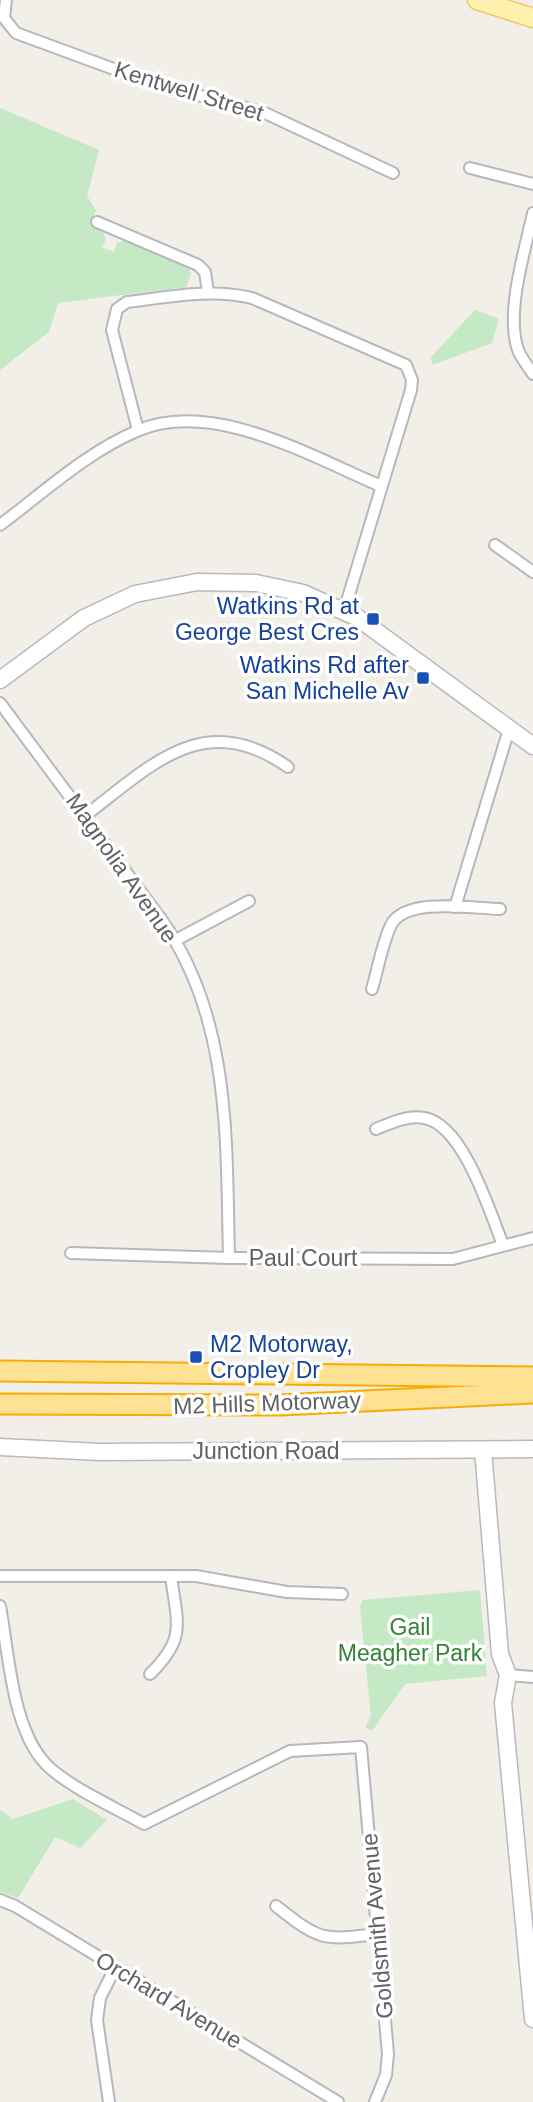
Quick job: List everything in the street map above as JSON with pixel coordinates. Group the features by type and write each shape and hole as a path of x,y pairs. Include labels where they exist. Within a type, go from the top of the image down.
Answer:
{"highway":[{"name":"M2 Hills Motorway","path":"0,1371 533,1377"},
{"name":"M2 Hills Motorway","path":"0,1404 281,1405 533,1393"}],"main road":[{"path":"477,0 533,18"}],"street":[{"name":"Kentwell Street","path":"6,0 4,18 16,33 149,82 265,113 393,173"},
{"path":"470,168 533,184"},
{"path":"533,214 517,285 515,332 518,351 533,374"},
{"path":"97,222 198,265 205,272 208,292"},
{"path":"138,430 112,330 117,309 127,302 208,292 252,298 406,365 412,380 411,390 344,611"},
{"path":"0,525 91,456 138,430 190,422 242,428 382,486"},
{"path":"495,545 533,572"},
{"path":"0,680 84,618 135,594 197,582 256,583 303,593 372,627 533,746"},
{"name":"Magnolia Avenue","path":"0,703 86,815 176,940 213,1034 221,1072 225,1106 229,1258"},
{"path":"455,907 509,729"},
{"path":"86,815 165,755 188,745 219,742 242,744 270,754 288,766"},
{"path":"176,940 249,901"},
{"path":"372,989 390,926 396,917 413,908 500,909"},
{"path":"376,1129 398,1119 423,1118 441,1127 472,1165 503,1245"},
{"name":"Paul Court","path":"71,1254 453,1259 533,1238"},
{"name":"Junction Road","path":"0,1447 100,1452 533,1449"},
{"path":"483,1450 500,1654 508,1675 503,1703 533,2019"},
{"path":"0,1576 196,1576 287,1592 342,1594"},
{"path":"150,1674 168,1657 178,1631 171,1576"},
{"name":"Goldsmith Avenue","path":"0,1606 24,1731 37,1754 51,1769 144,1824 290,1751 361,1747 388,2054 387,2075 375,2102"},
{"path":"508,1675 533,1677"},
{"name":"Orchard Avenue","path":"0,1900 15,1906 338,2102"},
{"path":"276,1906 320,1937 333,1939 377,1934"},
{"path":"109,2102 97,2020 100,1998 115,1968"}],"green space":[{"path":"0,108 99,150 87,196 96,210 90,225 102,230 106,239 102,247 114,252 117,243 126,240 188,266 191,274 186,287 58,303 49,332 0,370"},
{"path":"475,310 499,319 492,343 432,365 431,357"},
{"name":"Gail Meagher Park","path":"480,1590 487,1676 405,1684 372,1731 365,1727 371,1716 360,1607 363,1600"},
{"path":"73,1799 107,1820 80,1848 55,1837 18,1898 0,1892 0,1810 13,1819"}],"place":[{"name":"Watkins Rd at George Best Cres","path":"373,619"},
{"name":"Watkins Rd after San Michelle Av","path":"423,678"},
{"name":"M2 Motorway, Cropley Dr","path":"196,1357"}]}
